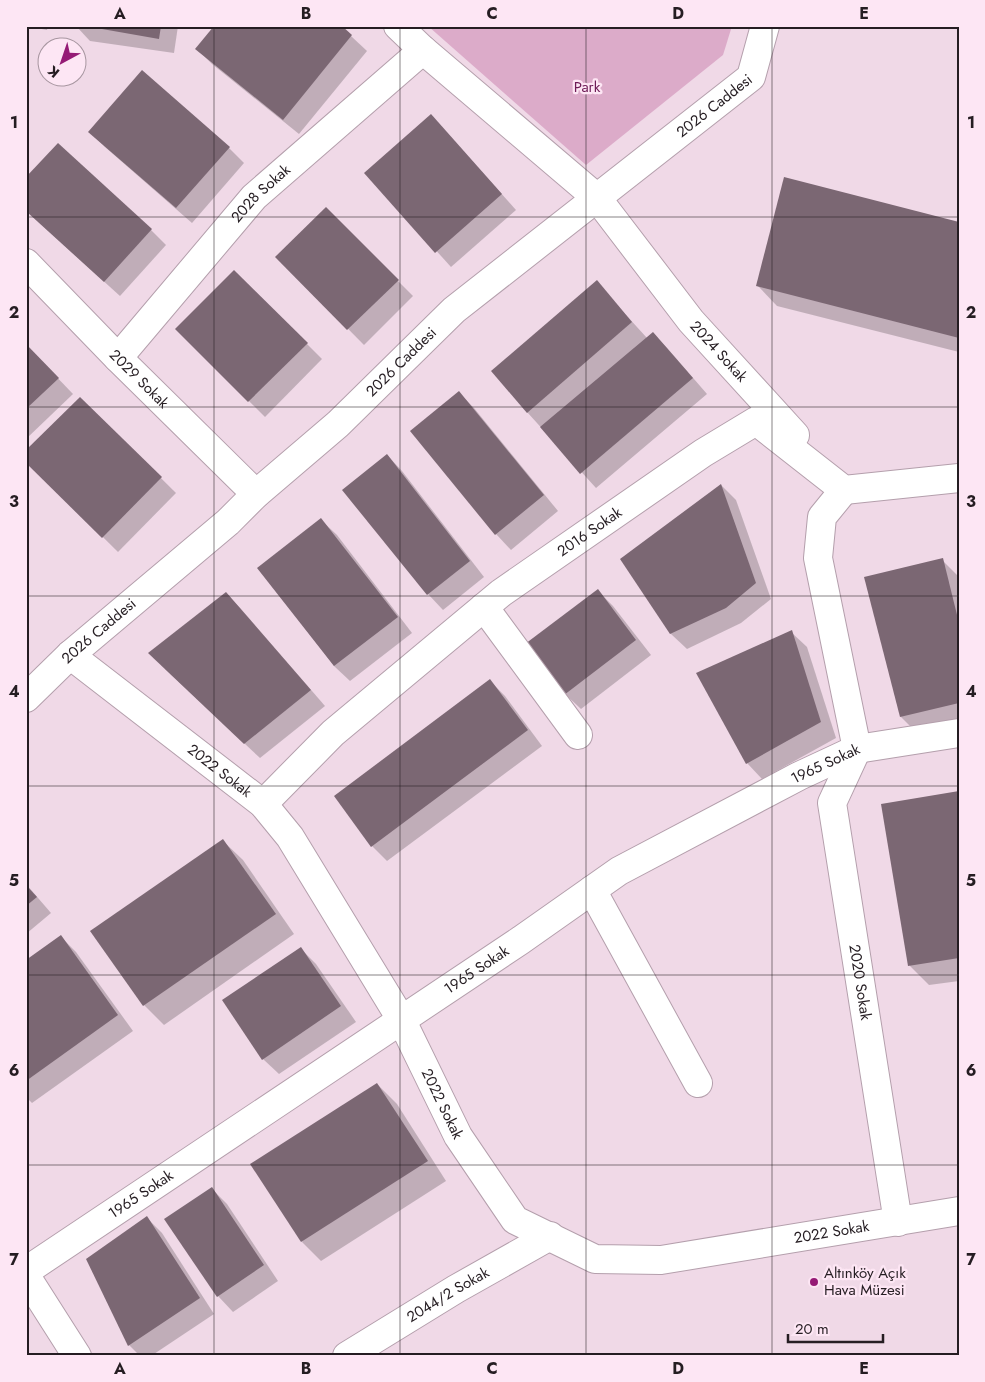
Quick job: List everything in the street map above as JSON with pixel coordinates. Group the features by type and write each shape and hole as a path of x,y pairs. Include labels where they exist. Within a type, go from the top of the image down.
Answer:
{"street":[{"name":"2024 Sokak","path":"398,26 423,50 597,198 691,321 844,490"},
{"name":"2026 Caddesi","path":"26,698 70,655 228,522 256,494 338,424 454,310 751,77 765,26"},
{"name":"2028 Sokak","path":"118,358 254,197 423,50"},
{"name":"2029 Sokak","path":"26,263 118,358 256,494"},
{"name":"2016 Sokak","path":"263,804 333,733 500,593 703,453 756,421 844,490"},
{"path":"857,749 818,558 822,517 844,490 959,478"},
{"path":"484,607 578,734"},
{"name":"2022 Sokak","path":"70,655 263,804 290,836 401,1019 458,1136 515,1220 595,1259 661,1260 959,1211"},
{"name":"1965 Sokak","path":"26,1271 627,867 799,776 857,749 959,733"},
{"name":"2020 Sokak","path":"857,749 832,803 898,1222"},
{"path":"592,890 698,1083"},
{"name":"2044/2 Sokak","path":"347,1356 456,1289 550,1236"},
{"path":"26,1276 77,1356"}],"green space":[{"name":"Park","path":"428,26 732,26 723,55 586,165"}],"building":[{"path":"85,26 161,26 159,39"},
{"path":"214,26 342,26 352,35 283,120 195,49"},
{"path":"142,70 230,147 176,208 88,132"},
{"path":"431,114 502,194 435,253 364,173"},
{"path":"58,143 152,229 104,282 26,211 26,177"},
{"path":"784,177 959,222 959,338 756,286"},
{"path":"326,207 399,280 347,330 275,257"},
{"path":"234,270 308,343 248,402 175,329"},
{"path":"597,280 632,322 527,413 491,371"},
{"path":"653,332 693,378 580,474 540,427"},
{"path":"26,344 59,378 26,409"},
{"path":"459,391 544,495 495,535 410,431"},
{"path":"80,397 162,477 102,538 26,463 26,450"},
{"path":"387,454 470,561 427,595 342,490"},
{"path":"721,484 756,583 726,608 670,634 620,559"},
{"path":"321,518 398,617 334,666 257,568"},
{"path":"943,558 959,623 959,703 900,717 864,577"},
{"path":"598,589 636,640 564,695 525,644"},
{"path":"226,592 311,690 244,744 148,653"},
{"path":"792,630 821,722 746,764 696,673"},
{"path":"490,679 528,730 371,847 334,796"},
{"path":"959,791 959,958 908,966 881,804"},
{"path":"223,839 276,914 143,1006 90,931"},
{"path":"26,885 37,897 26,906"},
{"path":"61,935 118,1015 26,1081 26,960"},
{"path":"301,947 341,1006 262,1060 222,1000"},
{"path":"377,1083 428,1161 301,1242 250,1164"},
{"path":"212,1187 264,1265 217,1297 164,1219"},
{"path":"147,1216 200,1298 128,1346 86,1259"}],"place":[{"name":"Altınköy Açık Hava Müzesi","path":"814,1282"}]}
